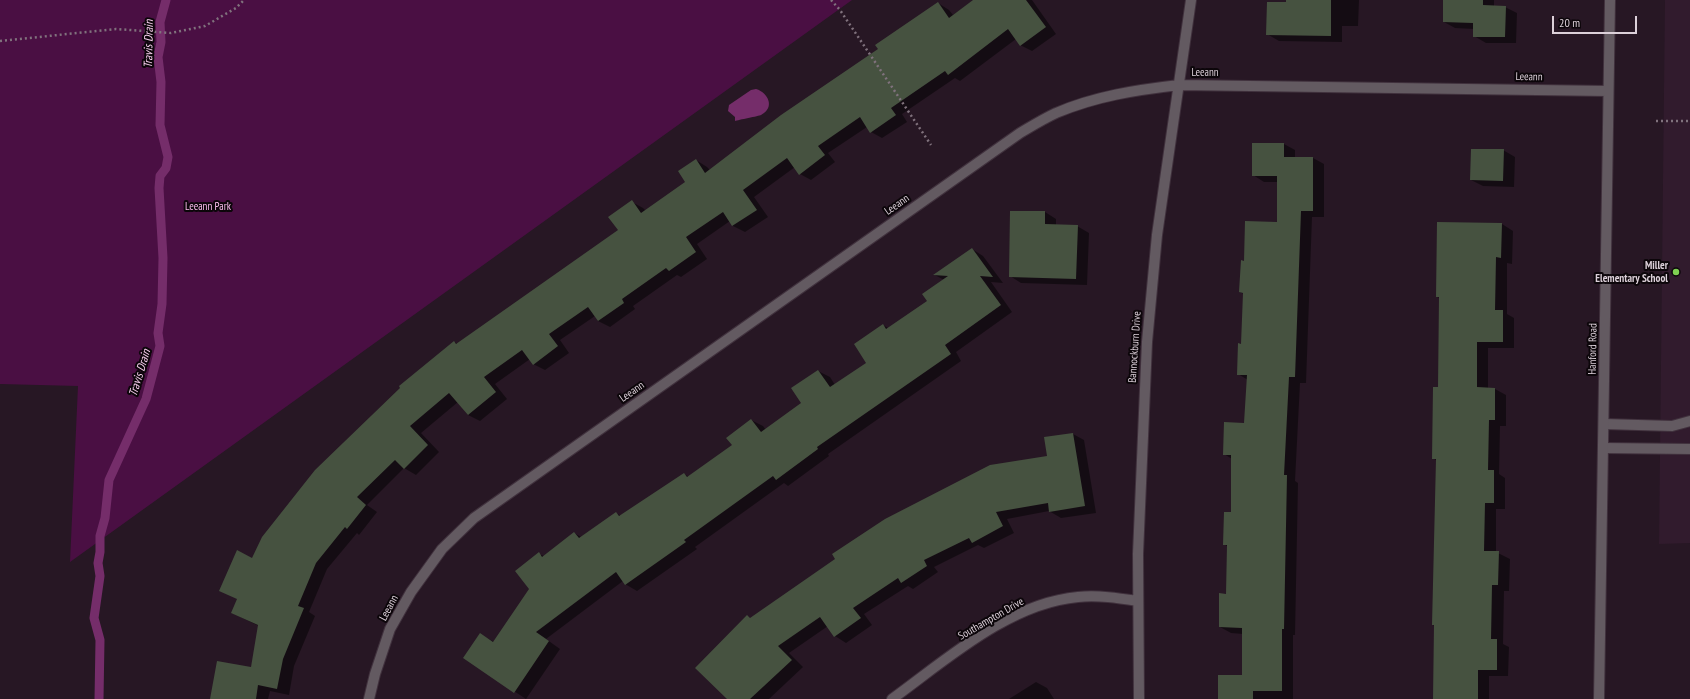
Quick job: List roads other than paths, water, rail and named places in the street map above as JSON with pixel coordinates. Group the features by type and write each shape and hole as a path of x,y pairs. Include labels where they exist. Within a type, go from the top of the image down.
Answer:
{"street":[{"name":"Bannockburn Drive","path":"1139,699 1138,554 1147,342 1157,235 1191,0"},
{"name":"Hanford Road","path":"1598,699 1604,424 1610,0"},
{"name":"Leeann","path":"369,699 375,674 390,629 411,592 442,549 474,518 1020,133 1055,114 1092,100 1135,90 1179,85 1608,91"},
{"path":"1604,424 1672,426 1690,421"},
{"path":"1603,448 1690,449"},
{"name":"Southampton Drive","path":"892,699 978,638 1018,615 1046,603 1077,597 1100,597 1138,601"}],"waterway":[{"name":"Travis Drain","path":"99,699 100,640 94,618 100,576 98,563 100,536 105,518 109,480 146,399 160,346 158,333 162,304 163,258 159,188 160,176 166,168 168,157 160,125 161,82 158,57 161,42 160,22 166,0"}],"place":[{"name":"Miller Elementary School","path":"1676,272"}],"park label":[{"name":"Leeann Park","path":"208,207"}]}
